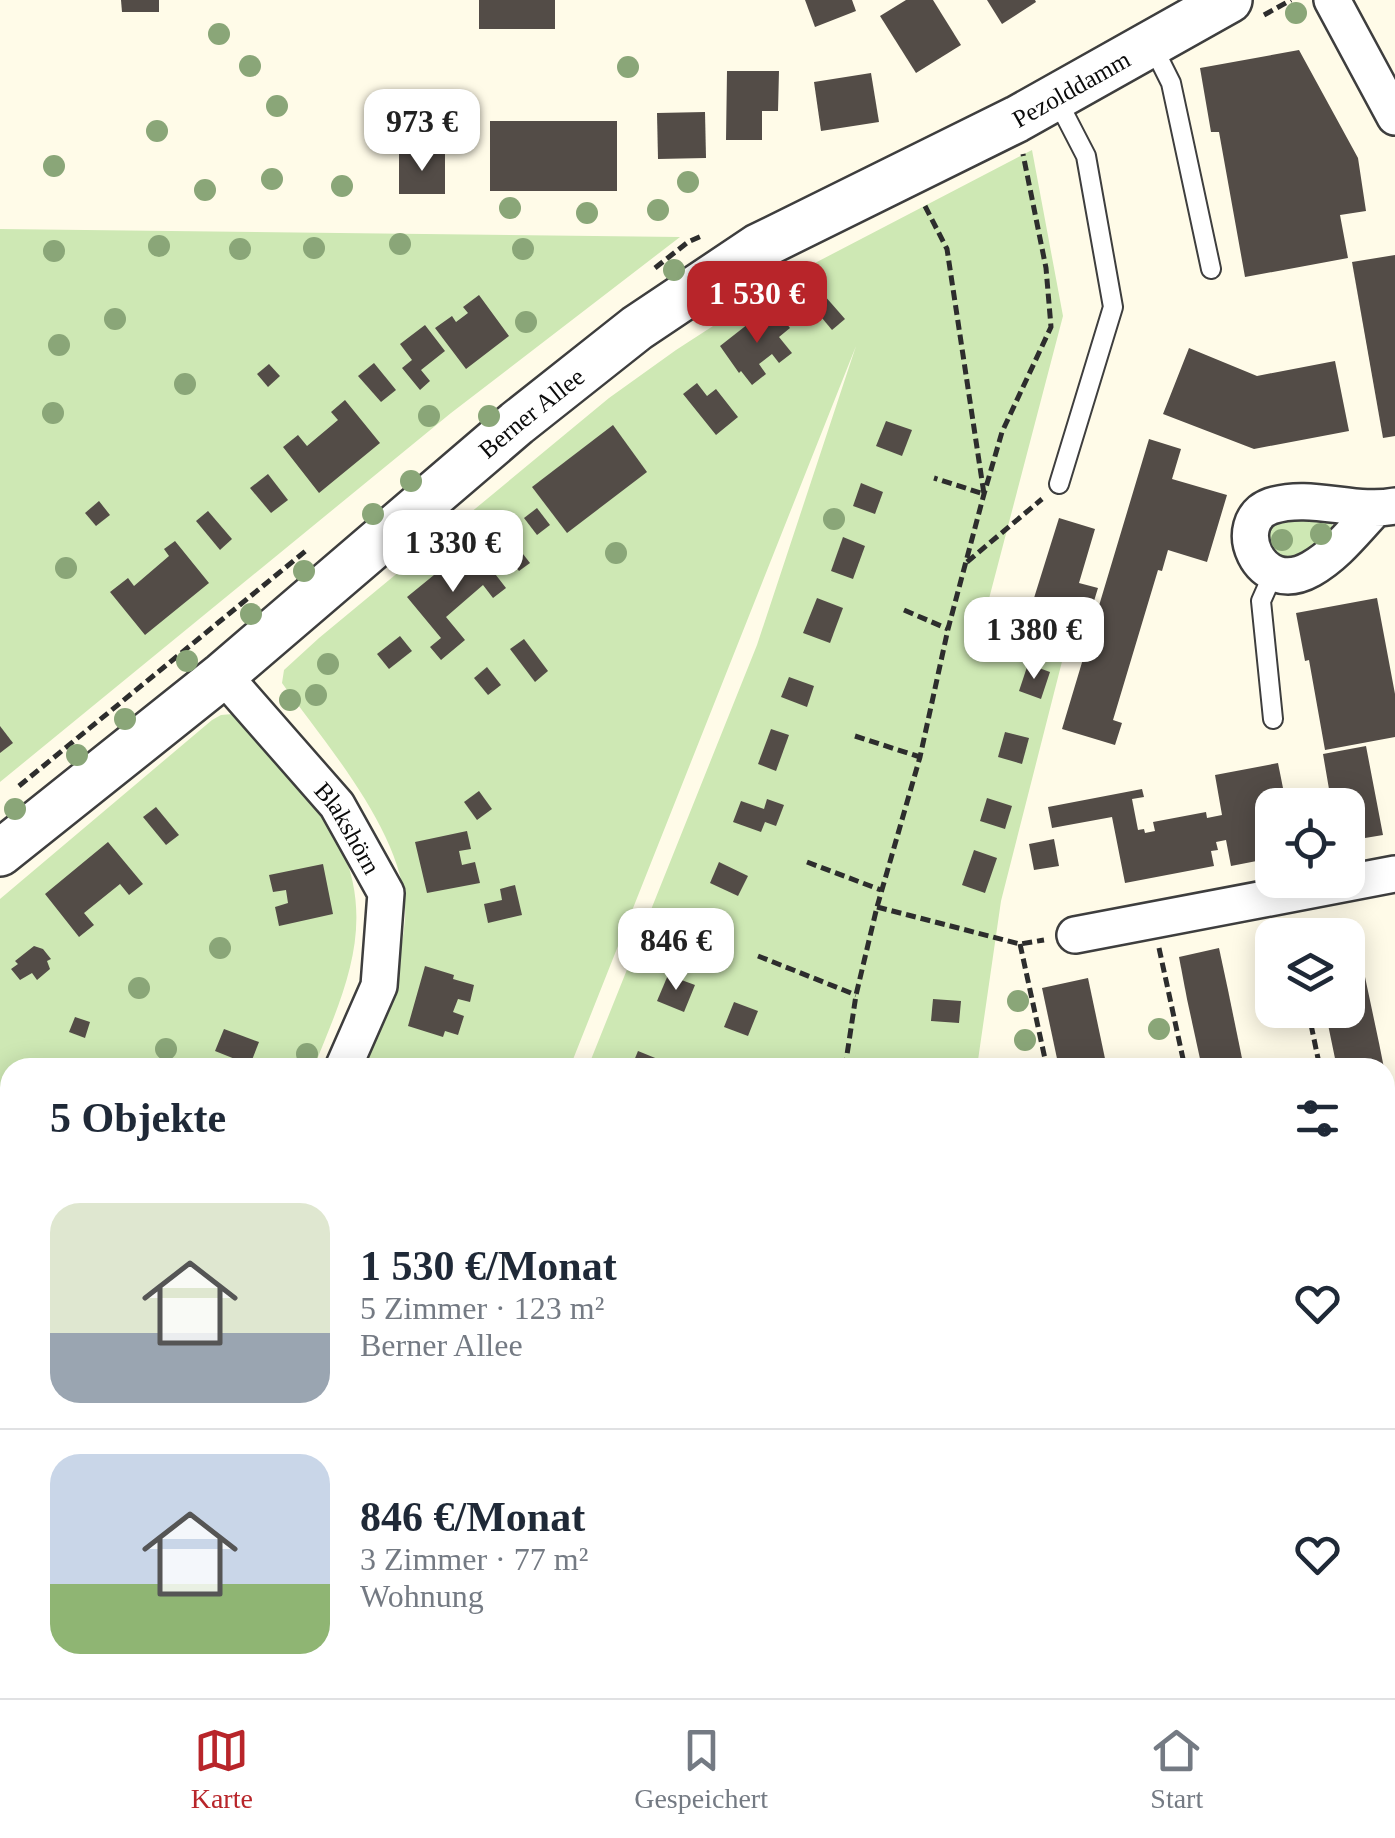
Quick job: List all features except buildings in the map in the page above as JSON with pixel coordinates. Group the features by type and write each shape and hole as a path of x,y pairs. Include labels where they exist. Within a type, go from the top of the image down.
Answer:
{"street":[{"path":"1332,0 1395,117"},
{"name":"Pezolddamm","path":"908,172 1152,44 1243,9"},
{"name":"Berner Allee","path":"0,852 223,675 517,423 636,328 758,247 908,172"},
{"path":"1291,503 1384,508 1333,554 1295,576 1273,574 1258,560 1251,542 1250,530 1263,510 1291,503"},
{"name":"Blakshörn","path":"223,675 337,806 386,892 379,986 347,1058"},
{"path":"1075,935 1395,874"}],"lane":[{"path":"1152,44 1170,83 1211,269"},
{"path":"1036,108 1086,156 1113,308 1059,484"},
{"path":"1273,574 1261,602 1273,719"}],"path":[{"path":"1243,9 1291,0"},
{"path":"847,1058 856,994 881,890 920,757 948,629 984,494 1002,432 1051,327 1036,108"},
{"path":"908,172 947,248 984,494"},
{"path":"934,478 984,494"},
{"path":"967,562 1059,484"},
{"path":"904,610 948,629"},
{"path":"855,736 920,757"},
{"path":"807,862 881,890"},
{"path":"877,907 1020,944 1075,935"},
{"path":"1152,920 1183,1058"},
{"path":"1020,944 1045,1058"},
{"path":"758,956 856,994"},
{"path":"1312,1028 1318,1058"},
{"path":"1395,1676 1395,1684"}],"green space":[{"path":"1032,150 1063,316 985,614 1068,638 1001,901 978,1058 592,1058 757,645 856,346 574,1058 364,1058 399,957 405,919 403,888 380,826 342,764 282,683 284,670 609,398 790,276"},
{"path":"0,229 680,237 451,413 0,782"},
{"path":"1286,515 1331,520 1334,534 1294,567 1273,561 1265,544 1268,524"},
{"path":"233,714 261,738 333,831 351,874 356,902 352,958 318,1058 0,1058 0,899 221,715"}]}
